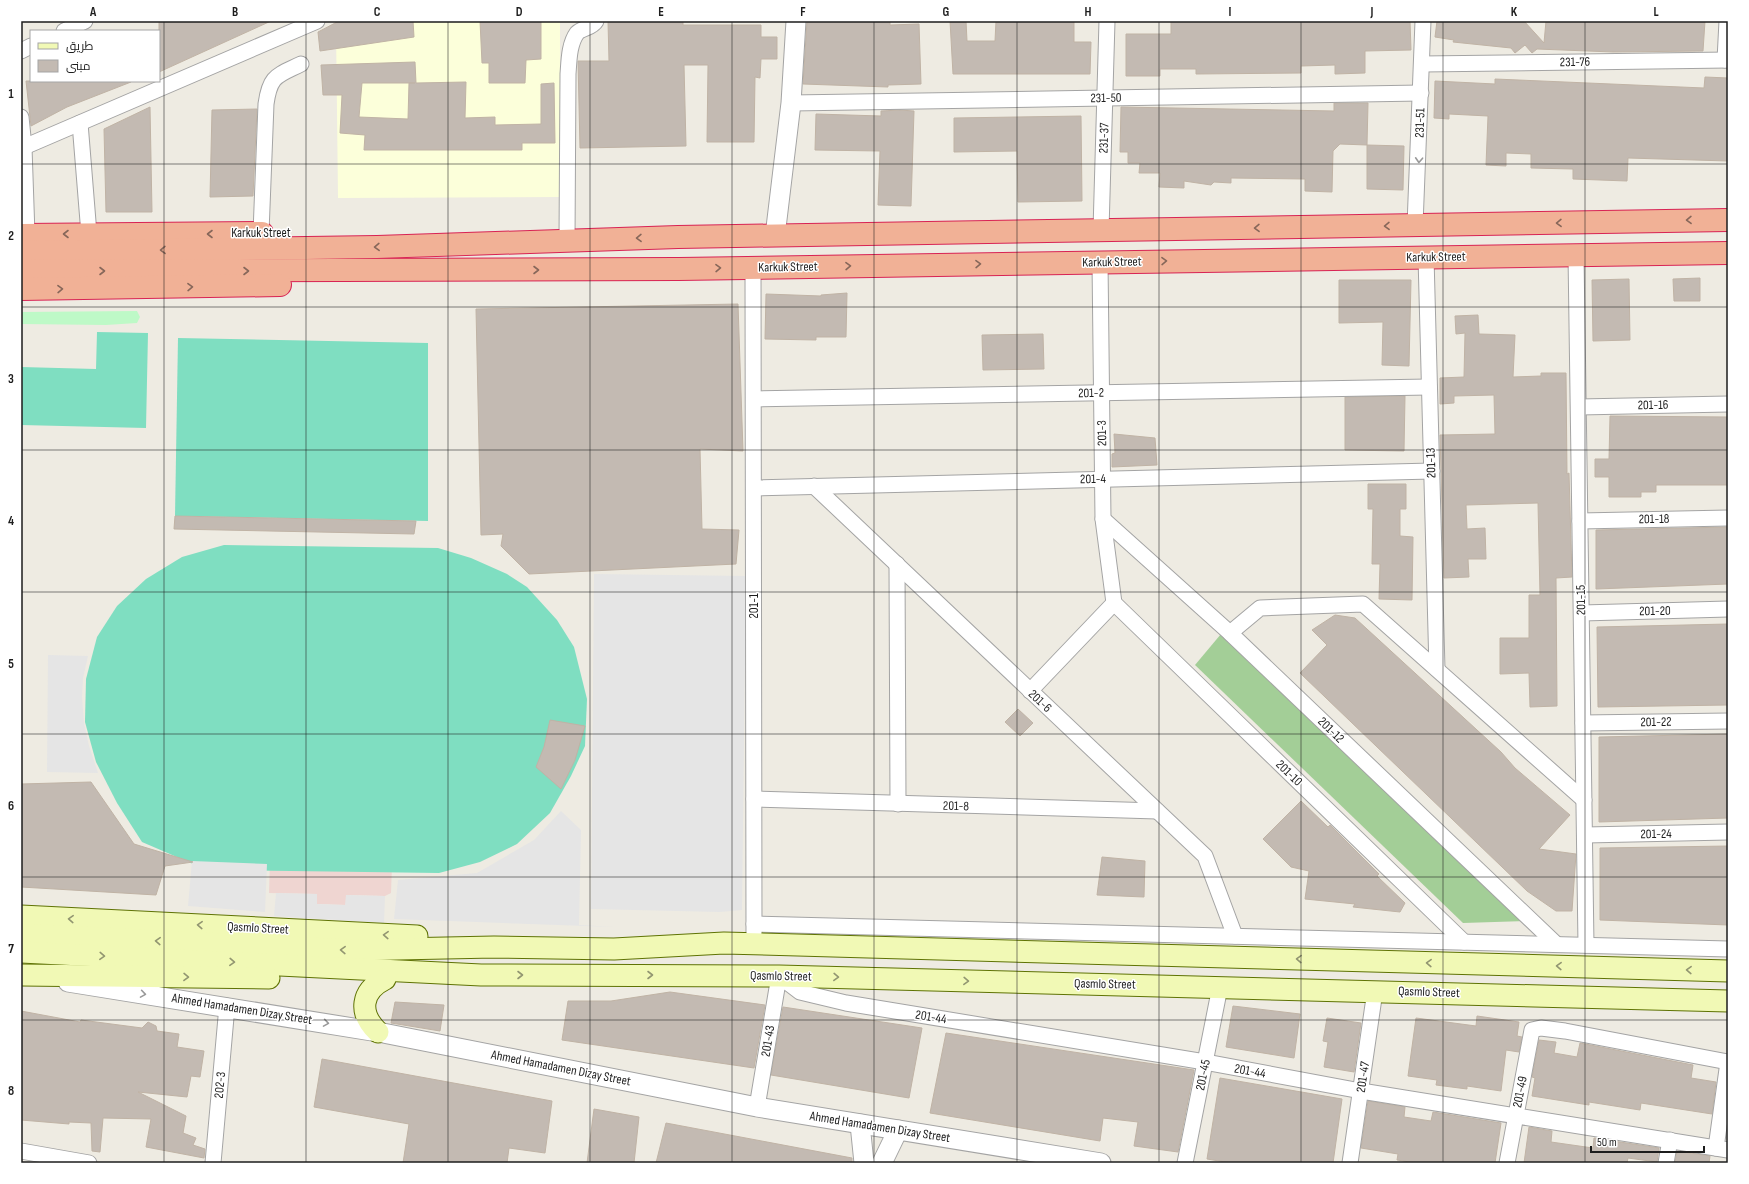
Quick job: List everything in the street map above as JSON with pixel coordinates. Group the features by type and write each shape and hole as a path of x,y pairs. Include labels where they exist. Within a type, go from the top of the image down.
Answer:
{"highway":[{"name":"Karkuk Street","path":"23,240 377,247 567,240 1728,220"},
{"path":"1519,223 1508,228 1503,237 1505,247 1508,251 1520,256"},
{"path":"1461,224 1473,228 1479,235 1480,240 1477,250 1465,256"},
{"name":"Karkuk Street","path":"23,240 89,234 382,232 500,242"},
{"name":"Karkuk Street","path":"21,271 753,268 1728,253"},
{"name":"Karkuk Street","path":"21,289 389,284 497,270"}],"main road":[{"name":"Qasmlo Street","path":"21,916 420,936 494,947"},
{"name":"Qasmlo Street","path":"21,934 349,950 494,947 614,949 724,943 754,934 1034,952 1728,971"},
{"name":"Qasmlo Street","path":"21,952 481,975"},
{"path":"1034,952 1034,983"},
{"name":"Qasmlo Street","path":"21,975 385,979 481,975 779,976 1728,1001"},
{"path":"378,1032 367,1018 365,1008 366,999 373,987 385,979"}],"street":[{"path":"66,30 85,21"},
{"path":"24,146 317,21"},
{"path":"567,240 568,74 570,48 578,33 594,24 596,21"},
{"path":"775,236 791,103 796,21"},
{"name":"231-37","path":"1101,230 1107,21"},
{"name":"231-51","path":"1415,225 1424,21"},
{"path":"1727,21 1727,60"},
{"path":"21,51 30,46"},
{"name":"231-76","path":"1422,64 1727,60"},
{"path":"261,233 268,87 274,78 301,64"},
{"name":"231-50","path":"791,103 1422,93"},
{"path":"21,117 24,146 23,240"},
{"path":"80,123 89,234"},
{"name":"201-15","path":"1576,255 1586,945"},
{"name":"201-13","path":"1426,257 1437,669"},
{"name":"201-3","path":"1100,262 1103,519 1114,603"},
{"name":"201-1","path":"753,268 754,934"},
{"name":"201-2","path":"754,399 1429,387"},
{"name":"201-16","path":"1579,407 1728,404"},
{"name":"201-4","path":"754,488 1432,471"},
{"name":"201-6","path":"814,486 1205,856 1234,936"},
{"name":"201-18","path":"1580,521 1728,518"},
{"name":"201-12","path":"1103,519 1230,633 1556,944"},
{"path":"897,564 898,804"},
{"path":"1030,691 1114,603"},
{"name":"201-10","path":"1114,603 1464,942"},
{"path":"1230,633 1260,608 1363,604 1584,800"},
{"name":"201-20","path":"1582,613 1728,609"},
{"name":"201-22","path":"1583,723 1728,721"},
{"name":"201-8","path":"754,799 1157,811"},
{"name":"201-24","path":"1585,835 1728,832"},
{"path":"754,934 1234,936 1728,949"},
{"name":"Ahmed Hamadamen Dizay Street","path":"21,975 227,1006 378,1032 757,1107 898,1130 1062,1160 1101,1163"},
{"name":"201-44","path":"779,976 800,992 846,1003 1205,1062 1361,1091 1722,1149"},
{"name":"201-43","path":"757,1107 779,976"},
{"name":"201-45","path":"1185,1163 1220,987"},
{"name":"201-47","path":"1350,1163 1375,991"},
{"name":"202-3","path":"213,1163 227,1006"},
{"name":"201-49","path":"1507,1163 1532,1030 1541,1028 1728,1062"},
{"path":"1722,1149 1728,1062"},
{"path":"860,1124 864,1163"},
{"path":"882,1163 898,1130"},
{"path":"1666,1163 1670,1140"},
{"path":"21,1151 89,1163"}],"shaded area":[{"path":"384,21 560,21 560,197 338,198 336,26"},
{"path":"594,574 746,576 742,910 720,912 591,909"},
{"path":"48,655 88,656 83,678 82,697 84,723 89,746 98,773 47,772"},
{"path":"561,811 581,830 579,925 615,927 394,919 398,880 477,873 534,840"},
{"path":"270,860 392,865 391,893 385,896 346,895 346,905 317,904 317,894 269,893"},
{"path":"192,861 267,864 265,912 188,906"},
{"path":"276,893 317,894 317,904 345,905 346,895 385,896 384,923 274,916"}],"green space":[{"path":"137,311 140,317 137,323 106,325 21,324 21,312"},
{"path":"97,332 148,333 146,428 21,425 21,367 96,369"},
{"path":"178,338 428,343 428,521 175,516"},
{"path":"224,545 438,548 471,558 507,574 527,587 557,620 574,647 587,699 585,746 571,776 550,813 517,844 480,862 439,873 207,870 142,842 117,803 96,762 85,722 86,679 97,637 117,606 146,579 182,557"},
{"path":"1221,634 1527,921 1463,923 1195,665"}],"building":[{"path":"159,21 271,21 160,72"},
{"path":"339,21 413,21 414,37 320,51 318,32"},
{"path":"480,21 541,21 541,59 526,60 525,83 489,83 489,63 482,63"},
{"path":"608,21 683,21 683,25 761,25 761,37 777,37 777,59 761,59 760,78 755,77 754,142 707,142 708,65 684,65 686,146 580,148 578,61 609,61"},
{"path":"807,21 890,21 890,25 919,24 921,84 888,85 888,87 803,84"},
{"path":"950,21 966,21 967,41 995,41 996,21 1074,21 1074,42 1091,42 1090,74 953,74"},
{"path":"1171,21 1410,21 1411,50 1365,51 1365,73 1335,74 1335,65 1301,66 1301,73 1196,74 1196,69 1160,69 1160,76 1126,76 1126,34 1171,34"},
{"path":"1437,21 1524,21 1544,43 1546,21 1705,21 1703,51 1613,52 1537,49 1532,53 1525,45 1515,53 1511,48 1453,42 1454,40 1435,37"},
{"path":"415,62 416,83 466,82 465,118 495,117 495,125 541,124 541,84 554,83 555,143 522,143 522,150 364,150 365,135 340,133 342,95 323,95 321,65","holes":["362,83 409,83 408,119 359,117"]},
{"path":"1705,77 1728,78 1728,161 1628,158 1627,181 1573,179 1573,169 1531,168 1531,154 1506,153 1506,166 1486,165 1488,116 1449,114 1449,119 1434,118 1435,81 1495,84 1495,79 1704,88"},
{"path":"26,81 131,82 67,107 31,126"},
{"path":"1334,103 1368,103 1367,145 1340,144 1333,151 1332,192 1305,191 1305,179 1231,178 1231,183 1214,182 1211,185 1184,181 1184,188 1159,187 1160,173 1139,173 1140,163 1128,163 1128,152 1120,152 1121,107 1334,111"},
{"path":"150,107 152,212 106,212 104,129"},
{"path":"257,109 253,196 210,197 212,110"},
{"path":"881,111 914,111 911,206 878,205 880,151 815,150 816,114 881,116"},
{"path":"1081,116 1082,201 1018,202 1017,151 954,152 954,118"},
{"path":"1367,145 1404,146 1403,190 1367,189"},
{"path":"1700,278 1700,301 1674,301 1673,279"},
{"path":"1629,279 1630,340 1593,341 1592,280"},
{"path":"1339,280 1411,280 1409,366 1382,365 1383,322 1339,323"},
{"path":"847,293 846,337 816,337 816,340 765,339 766,294 821,296"},
{"path":"738,304 743,451 700,449 702,529 739,530 736,564 529,574 501,546 503,534 481,535 476,309"},
{"path":"1478,315 1479,334 1515,335 1513,377 1541,376 1541,373 1566,373 1567,474 1569,473 1572,577 1556,578 1557,706 1530,707 1529,673 1500,674 1500,638 1529,638 1529,595 1540,595 1538,503 1466,505 1467,529 1485,528 1486,559 1468,559 1469,577 1444,578 1440,435 1495,434 1494,395 1454,396 1454,403 1440,404 1440,378 1464,377 1465,333 1456,334 1455,316"},
{"path":"1043,334 1044,369 983,370 982,335"},
{"path":"1405,396 1404,451 1345,450 1345,397"},
{"path":"1610,416 1728,417 1728,485 1656,485 1656,492 1641,492 1641,497 1609,497 1609,477 1595,477 1595,459 1609,459"},
{"path":"1114,434 1155,438 1157,465 1112,467 1112,454 1115,453"},
{"path":"1368,484 1406,484 1406,509 1400,509 1400,536 1413,537 1412,600 1379,599 1380,564 1372,564 1373,509 1368,509"},
{"path":"175,516 416,521 414,534 174,529"},
{"path":"1728,527 1728,584 1596,589 1596,530"},
{"path":"1335,615 1355,618 1501,752 1515,768 1570,815 1539,849 1576,854 1572,911 1556,911 1527,891 1300,673 1327,645 1312,630"},
{"path":"1728,624 1728,705 1598,707 1597,627"},
{"path":"1018,709 1033,723 1020,736 1005,722"},
{"path":"550,720 585,726 575,760 561,789 536,767 544,747"},
{"path":"1728,734 1728,818 1599,822 1599,737"},
{"path":"91,782 134,844 193,862 165,866 156,895 21,887 21,784"},
{"path":"1301,801 1328,827 1330,825 1379,874 1377,876 1405,903 1400,912 1353,907 1355,904 1305,899 1309,871 1291,867 1263,839"},
{"path":"1728,846 1728,925 1600,920 1600,848"},
{"path":"1102,857 1145,861 1144,897 1097,895"},
{"path":"670,992 765,1005 754,1068 562,1040 568,1001 611,1001"},
{"path":"395,1002 444,1005 440,1031 391,1023"},
{"path":"1233,1006 1300,1014 1294,1058 1226,1047"},
{"path":"783,1007 922,1028 909,1098 771,1075"},
{"path":"21,1011 80,1022 81,1020 142,1028 148,1022 156,1026 157,1031 179,1034 177,1047 204,1051 200,1077 191,1076 187,1097 138,1092 186,1116 183,1133 196,1138 193,1145 205,1149 204,1158 146,1147 151,1119 103,1118 100,1152 92,1151 91,1123 69,1122 69,1124 21,1120"},
{"path":"1477,1016 1519,1022 1517,1036 1522,1037 1519,1052 1506,1050 1501,1091 1467,1086 1467,1089 1436,1085 1437,1080 1408,1076 1416,1018 1476,1026"},
{"path":"1327,1018 1361,1023 1354,1072 1324,1067 1328,1042 1323,1041"},
{"path":"946,1033 1194,1070 1178,1152 1134,1146 1138,1122 1103,1118 1100,1141 930,1113"},
{"path":"1539,1040 1556,1042 1554,1053 1577,1057 1580,1043 1693,1065 1691,1078 1716,1082 1712,1114 1641,1103 1640,1110 1589,1102 1589,1105 1532,1096 1535,1078 1532,1077"},
{"path":"322,1059 552,1101 545,1153 509,1148 507,1163 403,1163 409,1124 314,1107"},
{"path":"1220,1078 1342,1099 1333,1163 1231,1163 1207,1159"},
{"path":"1368,1101 1405,1107 1404,1117 1431,1121 1433,1112 1501,1123 1495,1163 1416,1163 1397,1160 1398,1154 1361,1148"},
{"path":"594,1109 639,1117 634,1163 587,1163"},
{"path":"666,1123 852,1158 852,1163 656,1163"},
{"path":"1529,1127 1552,1131 1551,1142 1593,1148 1594,1138 1659,1148 1657,1162 1628,1158 1627,1163 1524,1163"},
{"path":"1677,1151 1710,1156 1709,1163 1675,1163"}]}
